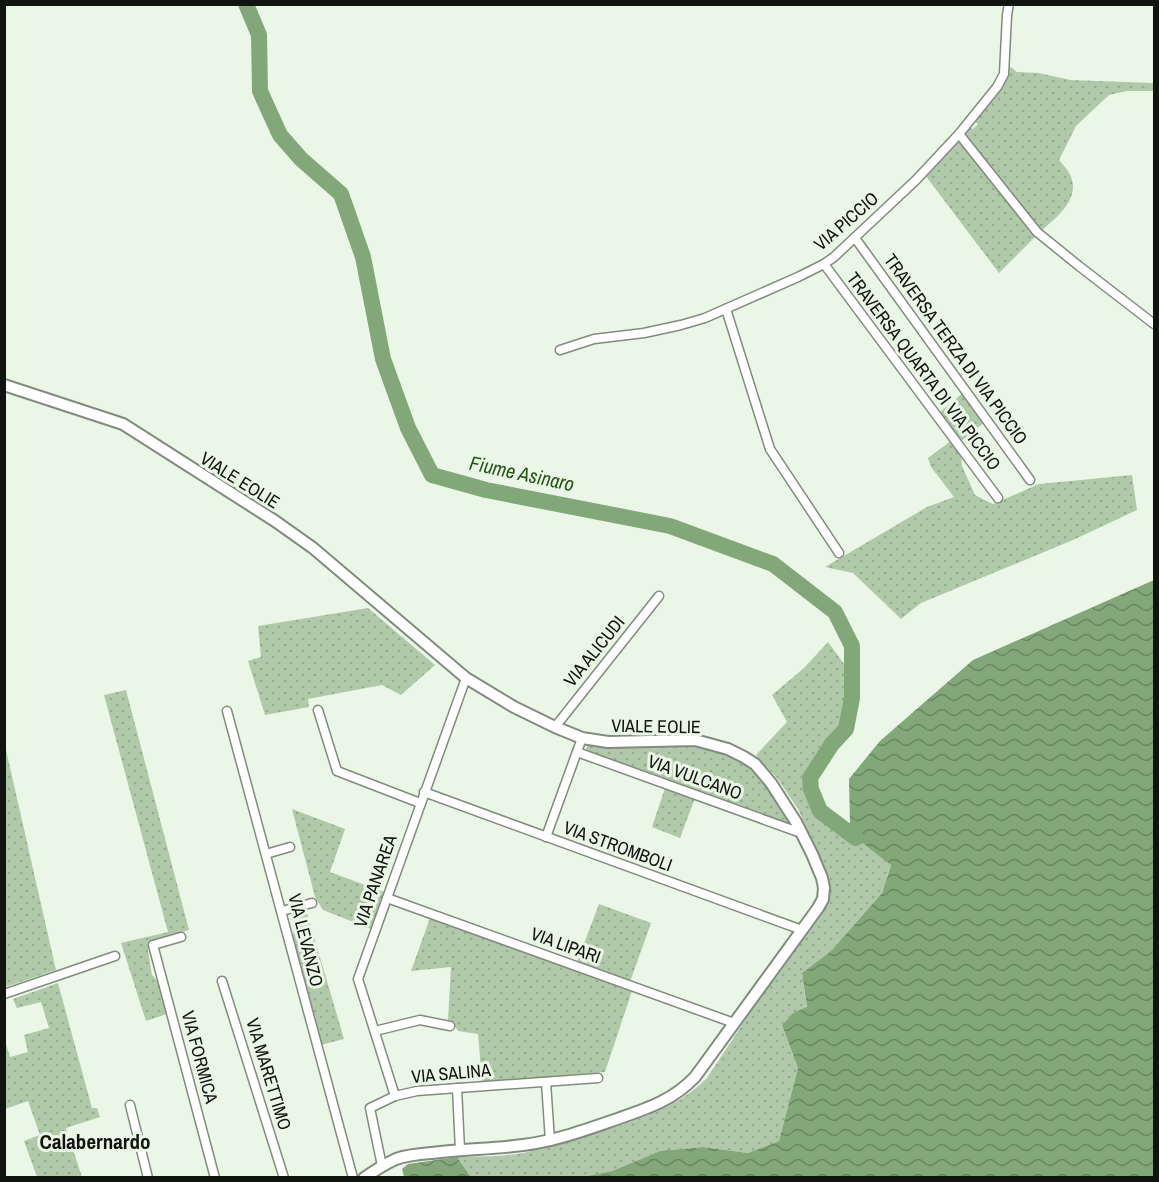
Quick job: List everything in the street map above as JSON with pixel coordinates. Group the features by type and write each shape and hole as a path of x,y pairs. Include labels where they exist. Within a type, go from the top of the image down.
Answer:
{"street":[{"name":"VIA PICCIO","path":"560,350 594,339 644,333 705,318 798,278 824,264 916,180 959,134 997,87 1004,74 1009,4"},
{"path":"959,134 1037,232 1155,324"},
{"name":"TRAVERSA TERZA DI VIA PICCIO","path":"855,237 1029,480"},
{"name":"TRAVERSA QUARTA DI VIA PICCIO","path":"824,264 998,498"},
{"path":"726,309 770,448 839,553"},
{"name":"VIALE EOLIE","path":"4,385 123,424 275,521 313,548 442,660 466,678 514,707 582,738 608,742 695,740 728,749 744,757 755,764 771,783 812,854 824,888 823,898 818,908 695,1077 674,1095 645,1110 550,1141 521,1146 409,1155 382,1166 364,1178"},
{"name":"VIA ALICUDI","path":"555,727 659,596"},
{"name":"VIA PANAREA","path":"396,1096 358,978 466,678"},
{"name":"VIA LEVANZO","path":"227,711 353,1178"},
{"path":"318,711 336,771 420,803"},
{"path":"546,837 582,738"},
{"name":"VIA VULCANO","path":"577,752 801,833"},
{"name":"VIA STROMBOLI","path":"424,792 802,930"},
{"path":"266,854 290,847"},
{"name":"VIA LIPARI","path":"387,898 734,1023"},
{"path":"282,911 312,903"},
{"name":"VIA FORMICA","path":"181,937 153,945 215,1178"},
{"path":"4,994 115,956"},
{"name":"VIA MARETTIMO","path":"222,981 284,1178"},
{"path":"375,1031 420,1020 450,1026"},
{"name":"VIA SALINA","path":"382,1166 370,1108 396,1096 417,1091 598,1077"},
{"path":"546,1082 550,1141"},
{"path":"457,1088 460,1150"},
{"path":"130,1105 148,1178"}],"shaded area":[{"path":"1011,67 1017,72 1039,73 1070,80 1154,83 1154,91 1127,91 1109,95 1076,126 1059,160 1071,177 1072,196 1058,216 1040,232 965,135 969,126 973,129 978,124 973,120 1000,90"},
{"path":"957,142 963,144 1037,235 999,273 925,175"},
{"path":"964,392 985,422 960,442 939,413"},
{"path":"952,440 961,453 962,466 975,495 993,504 1039,484 1132,475 1137,510 1073,540 921,603 901,619 853,573 825,567 927,507 954,497 931,467 928,458"},
{"path":"368,608 435,665 401,695 382,685 308,699 309,707 265,715 248,661 261,657 258,626"},
{"path":"828,642 856,680 856,712 847,737 823,763 815,785 819,799 827,812 850,826 856,838 891,864 882,893 831,951 802,973 807,1008 793,1013 782,1025 798,1068 779,1141 748,1153 703,1147 660,1151 612,1171 583,1178 471,1177 457,1157 510,1155 555,1146 653,1113 695,1089 707,1078 765,990 824,910 829,900 829,882 818,853 798,809 777,778 756,755 787,722 772,695 804,668"},
{"path":"126,690 189,930 149,942 148,951 152,975 159,982 167,1014 146,1021 121,943 168,932 104,695"},
{"path":"4,741 56,970 5,987 4,987"},
{"path":"691,743 724,752 745,763 768,787 791,825 589,753 586,748 588,744"},
{"path":"665,788 695,798 680,838 652,827"},
{"path":"292,809 345,829 330,872 384,892 371,929 323,910 315,897"},
{"path":"599,904 651,923 630,982 577,962"},
{"path":"307,913 344,1039 321,1045 293,945 296,923"},
{"path":"430,918 632,991 605,1072 482,1082 478,1034 458,1031 452,1021 448,1020 451,967 411,971"},
{"path":"58,983 92,1108 97,1108 100,1117 66,1128 82,1177 37,1177 24,1141 40,1135 28,1101 5,1109 5,1041 10,1057 28,1052 24,1035 49,1028 41,1002 17,1008 13,999"}],"water":[{"path":"1154,580 1154,1177 583,1177 612,1171 660,1151 703,1147 748,1153 779,1141 798,1068 782,1025 793,1013 807,1007 802,973 831,951 882,893 891,865 856,838 850,826 849,779 880,741 973,660"},
{"path":"457,1157 471,1177 404,1177 402,1169 408,1164"}],"waterway":[{"name":"Fiume Asinaro","path":"246,4 259,35 260,91 280,135 301,159 341,194 363,257 383,359 408,428 432,475 486,490 670,526 773,564 835,612 852,646 852,698 846,729 832,744 810,778 811,789 820,811 856,838"}],"district":[{"name":"Calabernardo","path":"95,1141"}]}
